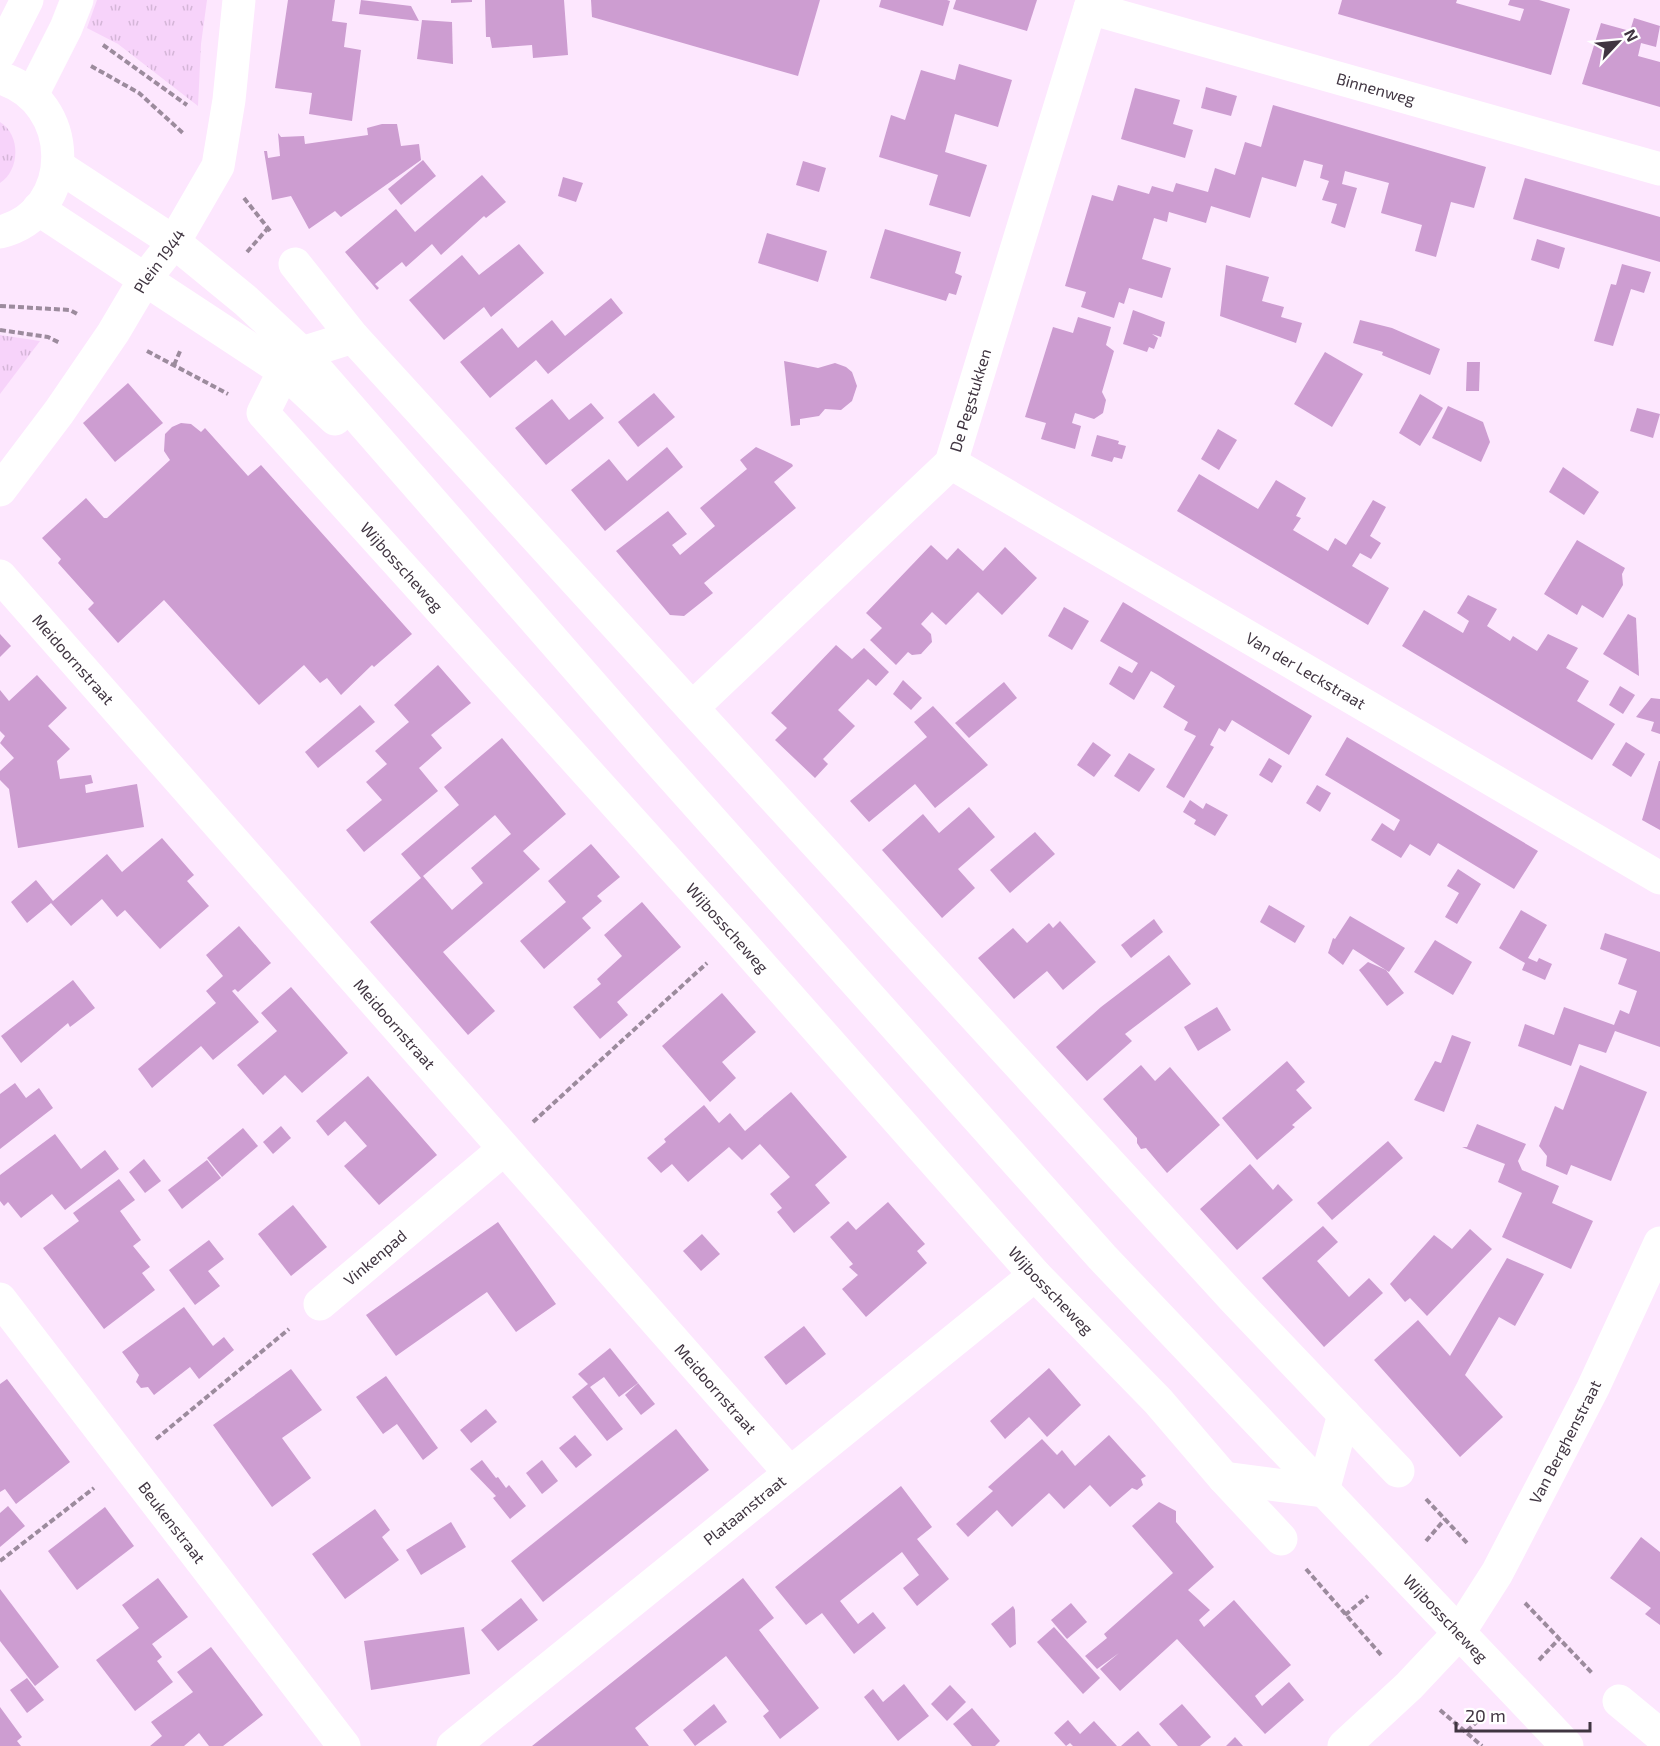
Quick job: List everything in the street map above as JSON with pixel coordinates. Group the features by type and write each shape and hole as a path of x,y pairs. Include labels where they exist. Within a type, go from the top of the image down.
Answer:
{"street":[{"path":"0,53 27,0"},
{"name":"Plein 1944","path":"0,490 96,359 145,279 174,242 218,166 239,0"},
{"name":"Binnenweg","path":"1093,4 1660,169"},
{"name":"De Pegstukken","path":"692,708 951,463 1093,4"},
{"path":"32,95 67,26"},
{"path":"0,78 12,82 32,95 45,110 54,127 58,147 58,166 51,189 38,209 23,222 0,232"},
{"name":"Wijbosscheweg","path":"58,166 174,242 246,301 293,362 450,526 1102,1257 1458,1634 1567,1746"},
{"name":"Wijbosscheweg","path":"38,209 145,279 293,362"},
{"path":"295,264 353,337 692,708 1235,1300 1398,1471"},
{"path":"293,362 353,337"},
{"name":"Wijbosscheweg","path":"293,362 263,413 736,937 1035,1275 1158,1401 1224,1478 1281,1539"},
{"name":"Van der Leckstraat","path":"951,463 1660,878"},
{"name":"Meidoornstraat","path":"0,576 790,1473"},
{"name":"Vinkenpad","path":"320,1304 504,1149"},
{"name":"Van Berghenstraat","path":"1344,1746 1409,1686 1458,1634 1497,1573 1593,1388 1660,1243"},
{"name":"Plataanstraat","path":"453,1746 1035,1275"},
{"name":"Beukenstraat","path":"0,1299 125,1465 344,1746"},
{"path":"1224,1478 1323,1491 1344,1414"},
{"path":"1619,1701 1660,1735"}],"path":[{"path":"67,26 104,45 205,120 224,128"},
{"path":"67,26 218,166 295,264"},
{"path":"0,330 48,337 96,359"},
{"path":"504,1149 736,937"},
{"path":"0,1561 125,1465 320,1304"},
{"path":"1445,1520 1619,1701"},
{"path":"1281,1539 1409,1686 1482,1746"}],"green space":[{"path":"97,0 207,0 201,44 198,106 118,44 87,28"},
{"path":"0,122 12,135 15,152 11,170 0,183"},
{"path":"0,335 40,341 0,394"}],"building":[{"path":"288,0 335,0 332,21 347,23 344,47 361,50 352,121 309,114 312,93 275,88"},
{"path":"361,0 411,6 419,21 359,14"},
{"path":"451,0 472,0 472,2 451,3"},
{"path":"485,0 564,0 568,55 533,58 532,45 492,48 490,37 486,37"},
{"path":"591,0 820,0 798,76 592,17"},
{"path":"881,0 950,1 943,26 879,7"},
{"path":"956,0 1037,0 1027,31 953,9"},
{"path":"1342,0 1457,0 1456,3 1520,21 1524,9 1508,5 1510,0 1539,0 1570,9 1551,75 1338,14"},
{"path":"1634,18 1660,26 1656,47 1641,43 1638,56 1660,62 1660,107 1582,84 1601,23 1630,31"},
{"path":"422,20 452,22 453,64 417,59"},
{"path":"959,64 1012,80 998,127 955,114 945,152 987,165 970,217 929,205 938,175 879,157 891,115 905,120 921,70 955,80"},
{"path":"1206,87 1237,96 1231,116 1201,108"},
{"path":"1135,88 1180,100 1173,124 1193,130 1185,158 1121,139"},
{"path":"1273,105 1486,167 1474,208 1451,202 1436,257 1415,251 1422,225 1381,213 1389,183 1345,171 1342,184 1357,188 1345,228 1331,223 1337,204 1322,200 1329,181 1320,178 1323,165 1304,160 1296,187 1262,177 1250,218 1211,206 1206,223 1169,212 1167,222 1154,218 1142,259 1171,268 1162,298 1129,288 1124,304 1119,302 1114,318 1081,307 1086,292 1065,286 1092,195 1113,201 1118,185 1149,194 1152,186 1173,192 1176,183 1208,192 1215,168 1235,175 1245,142 1261,147"},
{"path":"382,124 397,124 401,146 419,144 421,160 341,217 335,211 309,229 291,196 272,200 264,151 267,151 268,158 280,156 278,133 281,137 304,136 305,144 368,135 367,128"},
{"path":"423,160 436,176 401,205 388,189"},
{"path":"803,161 826,168 819,192 796,185"},
{"path":"482,175 506,202 486,218 484,216 441,255 432,244 406,267 402,262 375,284 379,288 377,290 345,252 396,209 415,232"},
{"path":"563,177 583,183 576,202 558,196"},
{"path":"1525,178 1660,217 1660,262 1513,219"},
{"path":"885,229 961,252 955,273 962,276 956,295 949,293 946,301 870,278"},
{"path":"767,233 827,251 818,282 758,263"},
{"path":"1537,239 1565,248 1559,269 1531,260"},
{"path":"519,244 544,273 491,317 484,307 444,340 409,300 462,255 479,275"},
{"path":"1622,264 1651,272 1644,293 1631,289 1613,346 1594,341 1611,284 1616,285"},
{"path":"1226,265 1269,277 1262,301 1284,307 1281,317 1302,323 1296,343 1220,316"},
{"path":"611,298 623,313 548,374 536,360 490,398 460,362 502,328 518,348 552,320 565,336"},
{"path":"1133,310 1165,322 1161,337 1152,334 1158,338 1154,349 1149,347 1147,352 1123,344"},
{"path":"1078,317 1111,327 1106,345 1114,351 1102,392 1106,400 1103,413 1094,419 1075,413 1072,423 1081,426 1075,449 1041,439 1046,423 1025,417 1053,327 1073,333"},
{"path":"1360,320 1392,328 1440,349 1430,375 1382,355 1383,352 1353,343"},
{"path":"1325,352 1363,374 1332,427 1294,404"},
{"path":"784,361 818,368 835,363 846,367 852,372 857,386 852,401 841,410 825,409 819,416 800,419 800,425 791,426"},
{"path":"1467,362 1480,362 1479,391 1466,391"},
{"path":"128,383 163,423 115,462 83,423"},
{"path":"654,393 675,417 638,447 618,422"},
{"path":"1420,394 1443,408 1420,446 1399,433"},
{"path":"552,399 569,420 591,403 604,418 546,465 515,428"},
{"path":"1448,406 1483,422 1490,442 1481,462 1432,438"},
{"path":"1637,408 1660,414 1653,438 1630,431"},
{"path":"181,423 191,424 201,432 205,428 248,476 261,465 412,634 374,667 372,665 341,695 327,678 320,683 304,665 259,705 164,600 118,643 88,609 94,603 58,563 61,559 42,538 86,498 104,518 107,518 170,460 164,451 165,434 172,427"},
{"path":"1218,429 1237,440 1219,470 1201,459"},
{"path":"1097,435 1119,441 1118,444 1126,446 1122,459 1114,457 1112,462 1091,456"},
{"path":"667,447 683,467 605,531 571,490 609,459 627,481"},
{"path":"756,447 792,464 793,466 774,482 796,508 704,583 713,593 684,616 670,615 616,551 668,511 687,534 672,545 680,555 715,526 700,508 747,469 740,460"},
{"path":"1563,467 1599,492 1584,515 1549,492"},
{"path":"1199,474 1258,509 1276,480 1306,498 1296,516 1301,518 1293,530 1328,551 1335,538 1346,545 1373,500 1386,507 1370,536 1381,543 1371,559 1360,553 1352,566 1389,588 1368,625 1177,511"},
{"path":"1577,540 1625,568 1622,574 1623,585 1603,618 1582,605 1577,615 1544,594"},
{"path":"931,545 947,560 958,548 983,571 1005,547 1037,578 1002,615 978,592 946,625 932,612 921,624 931,634 932,642 921,654 912,655 908,652 896,665 870,640 882,628 866,613"},
{"path":"1468,595 1497,609 1487,626 1510,641 1513,636 1537,651 1548,634 1578,648 1566,668 1589,681 1577,701 1615,724 1592,760 1402,646 1424,610 1463,633 1469,621 1457,613"},
{"path":"1123,602 1312,716 1289,755 1232,720 1225,732 1219,728 1210,745 1214,747 1184,798 1166,787 1196,736 1184,730 1188,722 1163,707 1175,686 1158,675 1151,671 1134,700 1109,684 1119,666 1132,673 1138,663 1100,641"},
{"path":"1064,607 1089,621 1072,650 1048,636"},
{"path":"1628,614 1636,618 1639,676 1603,654"},
{"path":"0,634 11,646 0,657"},
{"path":"836,645 852,659 864,648 889,672 876,686 868,679 838,710 855,726 823,759 828,764 815,778 775,740 787,728 771,713"},
{"path":"438,665 471,703 431,735 442,748 419,768 438,791 364,852 346,830 382,800 366,782 387,764 375,751 409,722 394,705"},
{"path":"37,675 67,708 48,726 70,749 57,761 60,779 91,775 93,783 85,785 86,793 137,784 144,827 18,848 9,789 0,780 0,771 14,758 0,743 5,736 0,731 0,690 9,701"},
{"path":"903,680 922,698 911,710 893,694"},
{"path":"1004,682 1017,698 969,738 955,723"},
{"path":"1620,686 1635,695 1623,714 1609,705"},
{"path":"1651,698 1660,699 1660,734 1651,731 1654,722 1636,717"},
{"path":"360,705 375,722 318,768 305,752"},
{"path":"933,706 988,765 935,808 915,784 869,822 850,801 927,737 914,722"},
{"path":"1347,737 1538,851 1514,889 1438,843 1430,856 1410,844 1401,858 1371,840 1382,823 1394,831 1400,820 1325,775"},
{"path":"502,738 566,814 523,851 540,869 443,952 495,1011 468,1035 370,922 421,878 401,854 459,805 444,787","holes":["495,815 511,834 471,868 483,883 452,910 423,876"]},
{"path":"1093,742 1111,755 1094,777 1077,765"},
{"path":"1626,742 1645,754 1631,777 1612,765"},
{"path":"1129,753 1155,769 1139,792 1114,776"},
{"path":"1269,758 1282,766 1272,783 1259,775"},
{"path":"1660,761 1660,830 1642,820"},
{"path":"1317,785 1331,793 1320,812 1306,803"},
{"path":"1190,800 1203,809 1206,803 1228,815 1215,836 1194,824 1196,820 1183,812"},
{"path":"969,807 995,837 958,869 975,888 942,918 882,850 923,814 939,833"},
{"path":"1035,832 1055,854 1010,893 990,870"},
{"path":"162,838 194,875 187,881 209,906 160,949 125,910 117,917 102,899 71,926 51,903 27,923 11,902 36,880 53,901 107,854 122,872"},
{"path":"591,844 620,877 597,896 602,901 582,918 591,928 544,969 520,941 566,902 548,881"},
{"path":"1458,869 1481,884 1457,924 1445,917 1459,893 1447,886"},
{"path":"642,902 681,947 617,1002 628,1015 600,1039 573,1007 601,984 597,979 622,956 604,935"},
{"path":"1269,905 1305,926 1295,943 1260,922"},
{"path":"1521,910 1547,925 1528,958 1537,962 1539,958 1552,964 1545,980 1522,970 1525,963 1499,948"},
{"path":"1350,916 1405,948 1389,972 1353,949 1343,965 1328,953 1333,938 1335,939"},
{"path":"1154,919 1163,932 1131,958 1121,945"},
{"path":"1060,921 1096,962 1063,990 1047,971 1014,999 978,958 1013,928 1027,943 1049,923 1053,928"},
{"path":"239,926 271,963 238,992 235,989 232,991 259,1022 213,1060 201,1046 152,1088 138,1069 216,1003 206,991 223,976 206,955"},
{"path":"1605,933 1660,952 1660,1047 1615,1031 1606,1053 1579,1044 1571,1066 1518,1046 1525,1024 1554,1035 1564,1007 1614,1025 1620,1010 1629,1014 1637,991 1618,984 1627,959 1600,949"},
{"path":"1435,940 1472,962 1453,995 1414,972"},
{"path":"1169,955 1191,984 1125,1034 1132,1041 1087,1081 1056,1047 1101,1007"},
{"path":"1368,962 1386,970 1404,993 1387,1006 1359,970"},
{"path":"73,980 95,1008 70,1027 68,1023 21,1063 1,1036"},
{"path":"291,987 348,1053 302,1093 285,1075 263,1095 237,1065 277,1031 261,1013"},
{"path":"722,993 756,1032 722,1062 736,1078 710,1102 662,1046"},
{"path":"1217,1007 1231,1030 1198,1051 1184,1027"},
{"path":"1452,1035 1471,1042 1444,1112 1414,1100 1435,1061 1441,1063"},
{"path":"1287,1061 1305,1082 1296,1090 1312,1108 1292,1125 1295,1127 1257,1160 1222,1118"},
{"path":"1141,1065 1155,1081 1170,1067 1220,1125 1167,1173 1146,1148 1141,1149 1137,1138 1103,1099"},
{"path":"1580,1065 1647,1092 1611,1181 1571,1165 1567,1175 1546,1166 1547,1156 1539,1146 1555,1106 1563,1110"},
{"path":"368,1076 437,1155 379,1205 344,1166 367,1146 345,1121 328,1136 316,1121"},
{"path":"15,1083 26,1098 39,1088 53,1108 0,1149 0,1094"},
{"path":"791,1092 847,1157 815,1185 830,1203 794,1233 777,1212 782,1208 770,1194 790,1177 760,1144 742,1160 729,1147 688,1182 672,1164 661,1173 647,1158 666,1142 664,1139 704,1105 719,1123 730,1113 745,1131"},
{"path":"1477,1124 1526,1144 1518,1161 1522,1170 1559,1186 1552,1203 1593,1221 1571,1269 1502,1237 1522,1193 1498,1182 1505,1164 1462,1147 1467,1147"},
{"path":"281,1126 291,1138 273,1154 263,1142"},
{"path":"243,1128 258,1146 222,1177 207,1158"},
{"path":"55,1134 81,1169 105,1150 119,1169 65,1210 52,1194 21,1218 8,1202 4,1206 0,1201 0,1175"},
{"path":"1388,1141 1403,1158 1332,1220 1317,1203"},
{"path":"144,1159 161,1181 145,1193 129,1172"},
{"path":"207,1160 221,1178 182,1209 168,1190"},
{"path":"1250,1164 1273,1190 1278,1184 1293,1200 1237,1250 1200,1209"},
{"path":"119,1179 135,1200 120,1211 141,1240 133,1246 150,1267 142,1273 155,1290 104,1329 43,1248 79,1221 73,1213"},
{"path":"888,1202 925,1244 917,1251 927,1263 866,1317 842,1289 858,1275 849,1267 853,1264 830,1237 848,1221 856,1230"},
{"path":"293,1205 327,1247 291,1276 258,1234"},
{"path":"498,1222 556,1304 516,1332 487,1292 396,1356 366,1315"},
{"path":"1323,1226 1338,1242 1317,1261 1349,1297 1369,1278 1383,1293 1324,1347 1262,1278"},
{"path":"1470,1229 1492,1249 1427,1316 1410,1298 1405,1302 1390,1284 1434,1235 1452,1249"},
{"path":"702,1234 720,1254 701,1271 683,1251"},
{"path":"209,1240 224,1259 208,1271 220,1286 195,1305 169,1270"},
{"path":"1507,1258 1544,1274 1515,1326 1499,1317 1465,1375 1503,1417 1460,1457 1374,1360 1418,1320 1450,1356"},
{"path":"184,1307 213,1346 224,1337 234,1350 199,1379 190,1367 154,1395 148,1387 141,1388 136,1382 139,1375 122,1352"},
{"path":"804,1326 826,1354 786,1385 764,1357"},
{"path":"610,1348 638,1383 619,1397 604,1377 590,1387 623,1429 607,1441 572,1397 588,1384 578,1374"},
{"path":"1049,1368 1081,1405 1047,1437 1029,1417 1005,1439 990,1421"},
{"path":"291,1369 322,1410 282,1438 311,1478 272,1507 213,1425"},
{"path":"386,1376 438,1448 423,1460 397,1424 383,1434 356,1397"},
{"path":"7,1379 70,1462 16,1504 5,1489 0,1492 0,1384"},
{"path":"638,1383 655,1404 641,1415 625,1395"},
{"path":"486,1409 497,1422 471,1443 460,1430"},
{"path":"676,1429 709,1470 543,1602 511,1561"},
{"path":"575,1435 592,1455 576,1468 559,1448"},
{"path":"1109,1435 1146,1476 1141,1479 1143,1485 1137,1490 1132,1488 1110,1507 1090,1485 1064,1509 1049,1493 1012,1527 997,1510 968,1537 956,1524 993,1491 988,1487 1042,1439 1057,1455 1062,1450 1075,1466"},
{"path":"482,1460 496,1478 498,1477 506,1488 509,1485 526,1506 510,1519 493,1498 496,1496 470,1469"},
{"path":"542,1460 558,1481 542,1494 526,1473"},
{"path":"901,1486 932,1527 917,1539 949,1579 917,1606 903,1588 919,1575 902,1552 840,1601 858,1624 873,1612 886,1628 854,1654 822,1613 806,1625 775,1587"},
{"path":"1159,1502 1176,1511 1176,1522 1214,1567 1188,1590 1210,1610 1199,1620 1204,1627 1234,1600 1291,1665 1255,1696 1262,1706 1289,1682 1304,1700 1265,1734 1177,1639 1120,1691 1100,1669 1119,1653 1097,1669 1085,1656 1107,1638 1104,1634 1173,1573 1132,1526"},
{"path":"8,1506 25,1526 0,1547 0,1513"},
{"path":"105,1507 134,1546 77,1590 48,1551"},
{"path":"375,1509 390,1530 382,1537 399,1560 345,1599 312,1554"},
{"path":"451,1522 466,1547 421,1575 406,1550"},
{"path":"1641,1537 1660,1552 1660,1625 1645,1614 1651,1608 1610,1578"},
{"path":"158,1578 188,1617 152,1644 162,1657 157,1661 173,1682 135,1711 96,1660 139,1628 122,1605"},
{"path":"743,1578 774,1618 759,1630 819,1708 803,1721 780,1739 763,1716 769,1711 726,1656 635,1728 649,1746 532,1746"},
{"path":"0,1589 59,1667 35,1686 0,1641"},
{"path":"521,1598 538,1620 498,1651 481,1630"},
{"path":"1071,1603 1087,1622 1067,1639 1051,1620"},
{"path":"1013,1606 1016,1644 1010,1648 991,1624"},
{"path":"464,1627 470,1674 371,1690 364,1641"},
{"path":"1054,1627 1100,1678 1083,1694 1037,1642"},
{"path":"211,1647 263,1715 223,1746 209,1746 199,1733 184,1746 150,1746 162,1736 151,1722 193,1692 177,1672"},
{"path":"27,1678 44,1700 27,1713 10,1690"},
{"path":"904,1684 929,1716 898,1741 864,1697 873,1689 883,1702"},
{"path":"950,1685 966,1702 947,1721 931,1704"},
{"path":"714,1704 727,1722 695,1746 683,1730"},
{"path":"1182,1704 1211,1737 1200,1746 1178,1746 1159,1724"},
{"path":"0,1707 22,1737 17,1741 21,1746 0,1746"},
{"path":"972,1708 1000,1741 995,1746 972,1746 953,1724"},
{"path":"1068,1720 1080,1734 1094,1721 1117,1746 1073,1746 1070,1743 1066,1746 1054,1733"},
{"path":"1138,1731 1151,1746 1121,1746"},
{"path":"1235,1737 1243,1746 1226,1746"}]}
